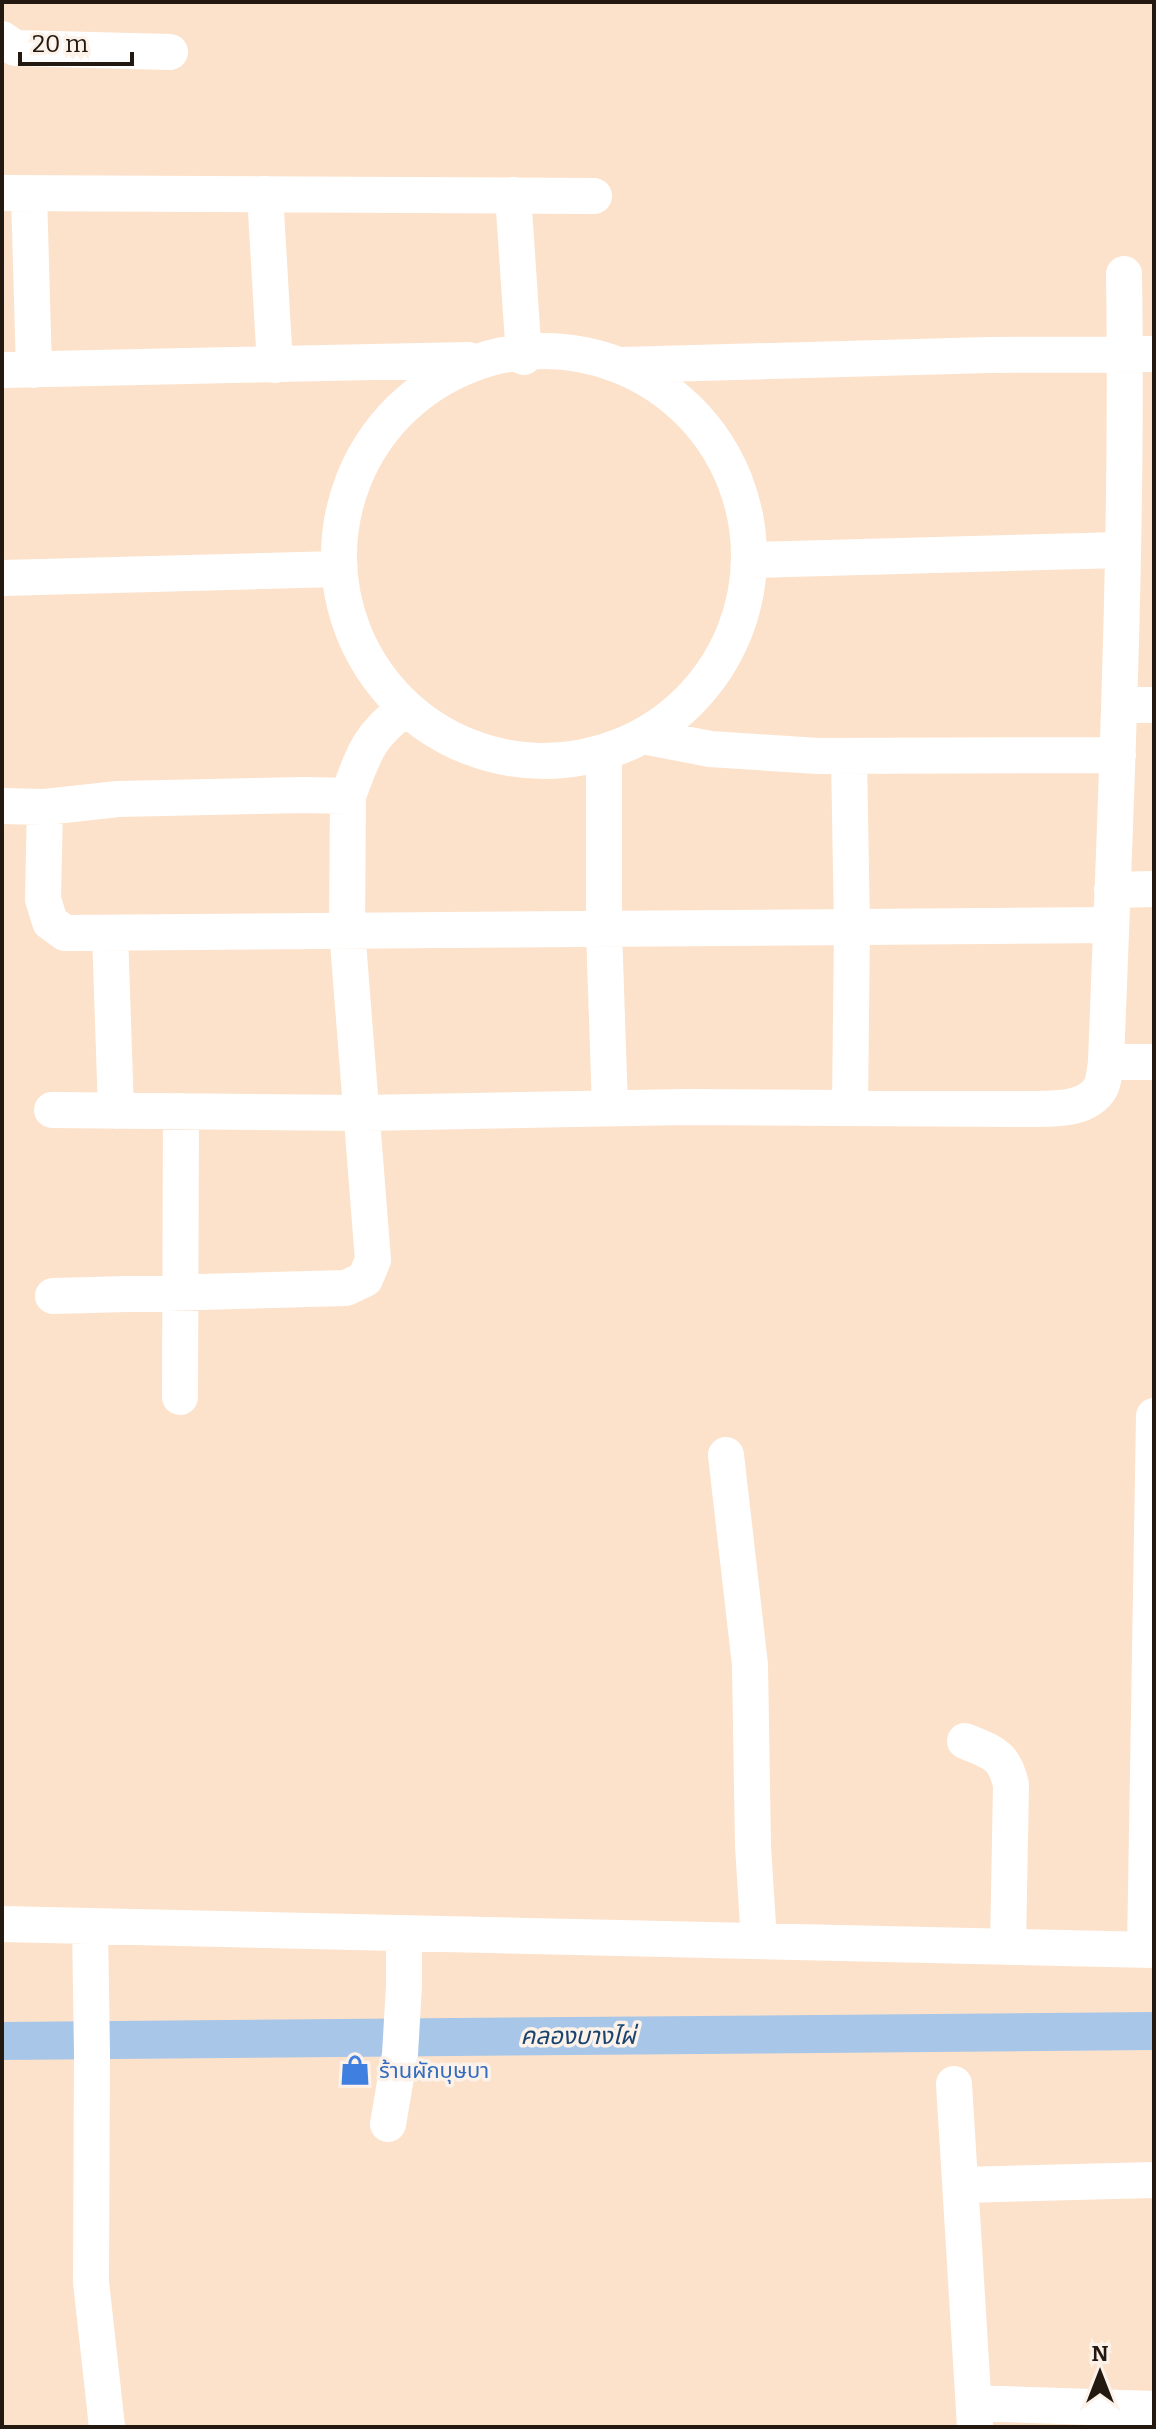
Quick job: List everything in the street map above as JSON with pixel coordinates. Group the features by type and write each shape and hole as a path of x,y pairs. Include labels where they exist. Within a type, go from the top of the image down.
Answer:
{"street":[{"path":"2,39 15,48 170,52"},
{"path":"594,196 16,193 18,370 566,356 621,365 1140,354"},
{"path":"265,194 275,365"},
{"path":"513,195 524,357"},
{"path":"52,1110 363,1113 610,1108 1017,1109 1070,1107 1090,1100 1102,1086 1106,1062 1118,755 1136,704 1133,539 1140,354 1124,274"},
{"path":"482,360 439,378 404,405 373,438 352,480 339,523 338,569 348,620 371,668 406,708 450,738 499,756 552,761 604,752 643,736 678,711 708,680 731,643 745,603 750,560 746,510 729,464 701,423 664,389 621,365"},
{"path":"750,560 1133,539"},
{"path":"2,578 338,569"},
{"path":"53,1296 346,1288 365,1279 373,1260 347,930 348,796 366,749 383,725 406,708"},
{"path":"643,736 710,749 849,756 1118,755"},
{"path":"604,752 604,930 610,1108"},
{"path":"849,756 852,928 850,1108"},
{"path":"2,806 45,807 118,799 348,796"},
{"path":"45,807 43,899 50,922 65,933 1111,925"},
{"path":"1112,890 1154,889"},
{"path":"110,933 116,1111"},
{"path":"1106,1062 1154,1062"},
{"path":"180,1397 181,1111"},
{"path":"2,1924 90,1938 404,1933 1149,1950 1154,1416"},
{"path":"726,1455 750,1665 753,1846 759,1941"},
{"path":"965,1741 996,1754 1007,1767 1011,1785 1008,1947"},
{"path":"388,2124 400,2054 404,1933"},
{"path":"90,1938 91,2282 107,2427"},
{"path":"954,2084 974,2415 1154,2409"},
{"path":"962,2185 1154,2180"}],"waterway":[{"name":"คลองบางไผ่","path":"2,2041 1154,2031"}],"place":[{"name":"ร้านผักบุษบา","path":"355,2070"}]}
